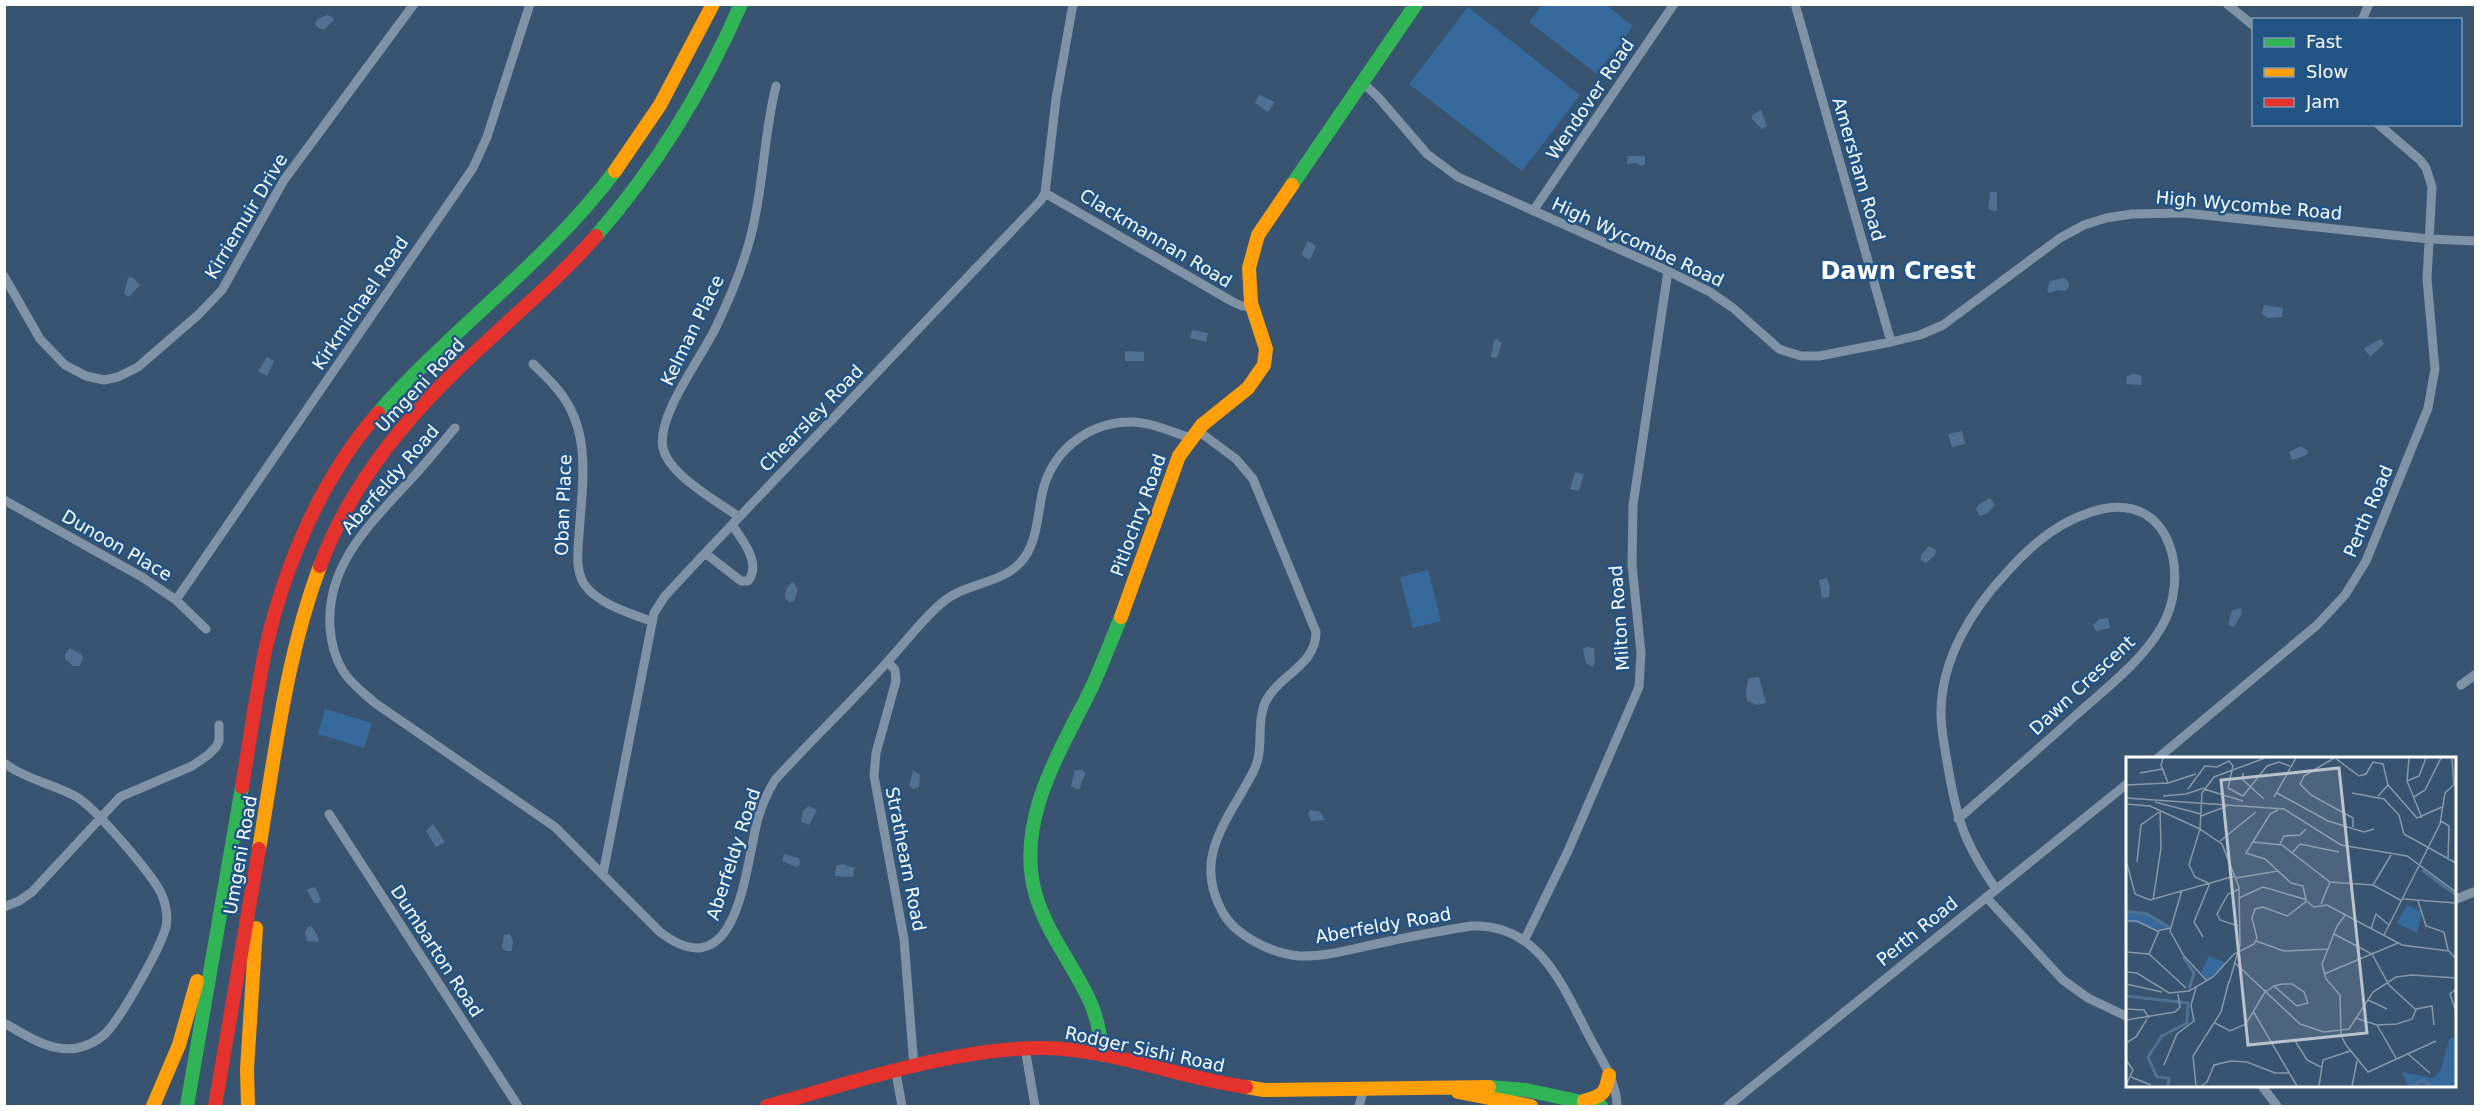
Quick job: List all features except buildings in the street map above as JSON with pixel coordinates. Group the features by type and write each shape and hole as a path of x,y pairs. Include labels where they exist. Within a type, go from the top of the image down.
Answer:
{"main road":[{"name":"Umgeni Road","path":"187,1107 252,726 275,610 301,540 331,480 371,422 396,392 522,273 595,196 659,110 695,44 713,4"},
{"name":"Umgeni Road","path":"215,1107 289,670 310,588 324,552 352,497 397,433 425,400 592,240 656,160 719,56 741,4"},
{"name":"Pitlochry Road","path":"1103,1055 1103,1041 1097,1017 1048,924 1034,888 1030,862 1032,825 1047,781 1102,665 1174,467 1193,434 1250,386 1264,366 1266,346 1252,306 1248,270 1258,235 1416,4"},
{"path":"153,1107 193,1001 228,828 252,726"},
{"path":"248,1107 247,1069 264,818"},
{"name":"Rodger Sishi Road","path":"767,1107 914,1067 987,1051 1025,1048 1063,1048 1103,1055 1216,1083 1264,1090 1510,1088 1601,1107"},
{"path":"1579,1101 1594,1100 1602,1095 1609,1075"},
{"name":"Rodger Sishi Road","path":"1450,1089 1531,1107"}],"street":[{"name":"Kirriemuir Drive","path":"4,276 40,339 65,365 87,376 104,380 118,377 138,367 198,315 222,290 284,180 414,4"},
{"name":"Kirkmichael Road","path":"176,600 472,168 487,137 530,4"},
{"path":"1045,193 1056,99 1073,4"},
{"name":"Wendover Road","path":"1533,212 1674,4"},
{"name":"Amersham Road","path":"1795,4 1891,342"},
{"path":"2227,4 2252,25"},
{"path":"2363,18 2370,4"},
{"name":"High Wycombe Road","path":"1362,82 1436,162 1470,184 1668,271 1722,300 1769,342 1787,353 1801,356 1819,356 1920,335 1943,324 2060,238 2084,225 2106,218 2147,212 2185,213 2429,239"},
{"name":"Kelman Place","path":"739,517 674,469 665,457 662,438 668,415 725,308 747,250 755,217 776,86"},
{"name":"Perth Road","path":"2160,757 2332,612 2357,578 2375,540 2432,396 2435,369 2427,279 2433,197 2426,168 2411,151 2380,126"},
{"name":"Clackmannan Road","path":"1045,193 1233,302 1242,306 1252,306"},
{"name":"Chearsley Road","path":"603,874 651,621 665,596 1035,208 1045,193"},
{"path":"2429,239 2475,241"},
{"name":"Milton Road","path":"1524,941 1568,851 1639,687 1641,653 1632,564 1633,516 1668,271"},
{"name":"Oban Place","path":"533,364 566,400 579,431 583,451 583,492 578,565 584,583 599,598 651,621"},
{"name":"Aberfeldy Road","path":"455,428 422,468 374,519 340,569 332,593 330,617 333,647 338,663 356,686 375,703 555,827 669,939 693,949 715,943 729,928 735,915 758,819 766,796 775,780 888,662 931,612 953,594 1010,572 1021,562 1033,541 1048,474 1061,453 1079,437 1102,426 1134,422 1193,434 1236,459 1253,479 1316,632 1310,655 1272,692 1265,703 1257,763 1216,842 1211,861 1211,875 1216,897 1224,916 1238,931 1258,942 1277,951 1300,956 1334,953 1471,926 1502,928 1524,941 1550,964 1557,974 1609,1075 1615,1090 1617,1107"},
{"name":"Dunoon Place","path":"4,500 142,577 176,600 206,629"},
{"name":"Dawn Crescent","path":"1958,819 2108,687 2140,656 2162,626 2168,614 2176,581 2172,550 2162,529 2144,514 2123,508 2105,509 2059,526 2037,541 1992,588 1966,627 1947,672 1941,713 1942,736 1958,819 1970,850 1996,890"},
{"path":"705,553 741,582 748,581 753,570 751,559 743,540 732,525"},
{"name":"Strathearn Road","path":"888,662 895,670 896,681 876,753 874,776 904,939 914,1067"},
{"path":"2461,685 2475,674"},
{"path":"4,907 32,892 113,803 129,792 183,769 208,755 219,741 219,725"},
{"path":"4,764 23,775 76,796 100,816 162,896 167,915 161,939 122,1012 97,1040 76,1048 53,1047 4,1023"},
{"name":"Perth Road","path":"1728,1107 2126,784"},
{"name":"Dumbarton Road","path":"329,814 518,1107"},
{"path":"2456,899 2475,891"},
{"path":"1986,897 2062,980 2088,998 2126,1017"},
{"path":"1025,1048 1035,1107"},
{"path":"896,1072 902,1107"},
{"path":"2263,1087 2276,1106"},
{"path":"1359,1107 1364,1088"}],"shaded area":[{"path":"1605,4 1633,26 1597,74 1529,22 1542,5"},
{"path":"1468,7 1580,95 1522,171 1409,84"},
{"path":"327,15 334,20 324,30 317,27 315,23 318,19"},
{"path":"1259,95 1275,102 1268,112 1255,103"},
{"path":"1761,110 1767,126 1762,129 1752,119 1752,115"},
{"path":"1628,156 1645,156 1645,164 1641,166 1636,163 1627,164"},
{"path":"1990,192 1997,192 1997,210 1995,211 1988,209"},
{"path":"1308,241 1316,246 1310,260 1302,253"},
{"path":"132,277 140,285 129,297 124,293 128,278"},
{"path":"2064,278 2068,281 2069,287 2065,291 2058,290 2049,293 2047,290 2050,281"},
{"path":"2264,305 2283,308 2282,317 2268,318 2262,314"},
{"path":"1192,330 1208,333 1206,342 1190,338"},
{"path":"1496,339 1502,343 1497,358 1491,357"},
{"path":"2381,339 2384,344 2370,357 2364,348"},
{"path":"1125,351 1144,352 1144,361 1125,361"},
{"path":"267,357 274,361 267,376 258,371"},
{"path":"2141,375 2142,385 2126,384 2127,376"},
{"path":"1962,431 1965,444 1952,447 1948,434"},
{"path":"2301,446 2308,451 2307,455 2292,460 2289,452"},
{"path":"1575,472 1584,474 1579,491 1570,489"},
{"path":"1990,498 1995,505 1986,514 1980,516 1976,509 1979,504"},
{"path":"1929,546 1936,550 1935,555 1926,563 1921,560 1921,555"},
{"path":"1428,570 1441,621 1413,628 1400,577"},
{"path":"1827,578 1830,587 1829,597 1822,598 1819,580"},
{"path":"793,582 798,589 794,601 789,602 785,598 785,593"},
{"path":"2241,608 2242,613 2234,627 2228,625 2232,610"},
{"path":"2108,618 2110,628 2096,631 2093,625 2099,619"},
{"path":"70,648 81,654 83,658 80,666 73,666 65,659 65,654"},
{"path":"1594,648 1595,663 1592,667 1586,663 1583,649"},
{"path":"1759,677 1766,703 1758,705 1747,701 1746,689 1749,678"},
{"path":"325,709 372,723 364,748 318,734"},
{"path":"1075,770 1083,770 1085,774 1079,790 1071,786"},
{"path":"913,771 920,775 919,787 914,789 909,786"},
{"path":"808,806 817,810 809,825 801,822 803,811"},
{"path":"1311,810 1320,812 1325,820 1311,821 1308,813"},
{"path":"433,824 445,842 436,847 426,831"},
{"path":"784,854 799,858 800,864 796,867 782,861"},
{"path":"842,864 855,868 853,877 835,876 836,866"},
{"path":"312,887 316,888 321,901 318,903 314,903 307,890"},
{"path":"309,926 313,928 319,939 318,942 307,941 305,932"},
{"path":"510,934 513,941 512,951 506,951 502,948 504,935"}],"traffic: fast":[{"path":"596,236 639,182 678,126 727,36 741,4"},
{"path":"1292,185 1416,4"},
{"path":"378,413 437,352 560,235 615,171"},
{"path":"1103,1055 1092,1006 1041,911 1031,868 1031,841 1036,815 1054,763 1091,689 1121,617"},
{"path":"187,1106 242,787"},
{"path":"1489,1087 1526,1090 1601,1106"}],"traffic: slow":[{"path":"615,171 660,105 713,4"},
{"path":"1121,617 1179,456 1202,425 1248,388 1264,365 1266,349 1251,303 1249,268 1258,235 1292,185"},
{"path":"259,849 290,670 308,600 320,566"},
{"path":"248,1106 247,1069 256,928"},
{"path":"153,1106 179,1045 197,981"},
{"path":"1584,1101 1602,1093 1609,1075"},
{"path":"1246,1087 1264,1090 1489,1087"},
{"path":"1458,1092 1531,1106"}],"traffic: jam":[{"path":"320,566 350,503 387,447 409,420 456,371 596,236"},
{"path":"242,787 262,664 274,616 295,553 323,493 358,438 378,413"},
{"path":"215,1106 259,849"},
{"path":"767,1106 904,1068 976,1053 1010,1049 1044,1048 1095,1053 1246,1087"}],"district":[{"name":"Dawn Crest","path":"1898,271"}]}
